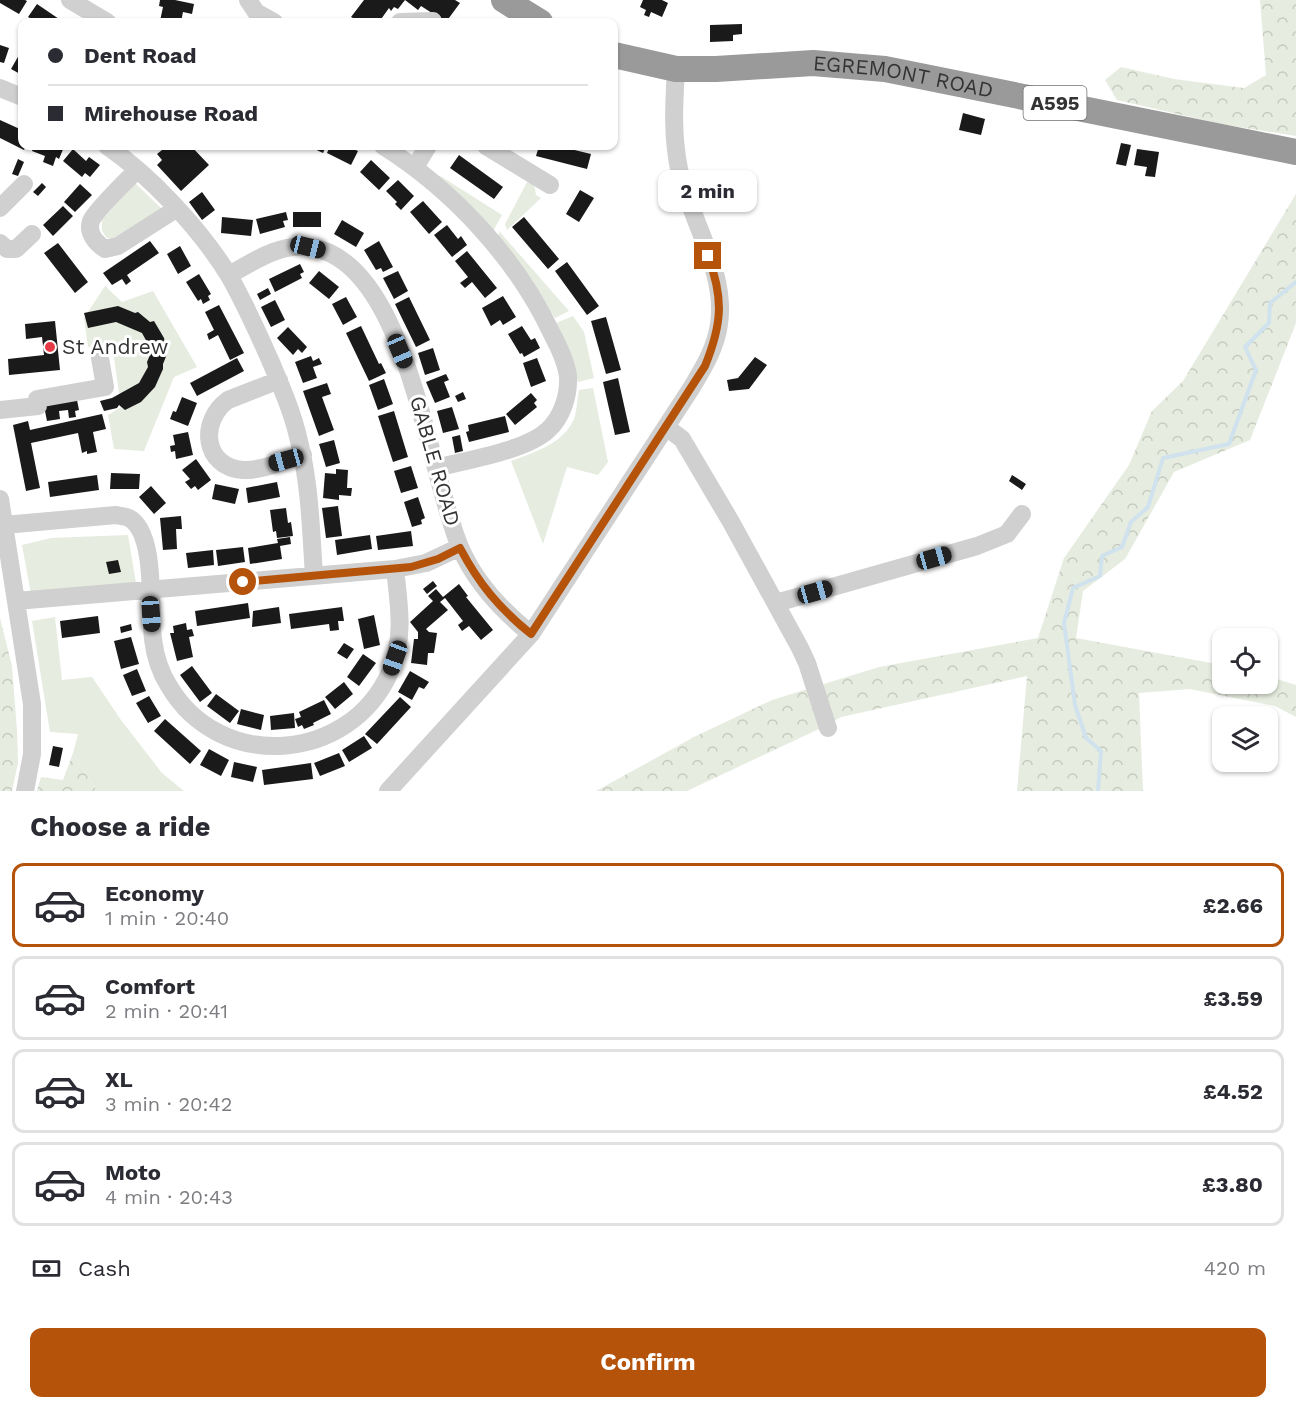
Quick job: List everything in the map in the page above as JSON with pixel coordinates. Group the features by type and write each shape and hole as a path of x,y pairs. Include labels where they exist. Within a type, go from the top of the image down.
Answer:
{"highway":[{"path":"504,0 533,18"},
{"name":"EGREMONT ROAD","path":"618,56 676,69 813,63 885,69 1296,152"}],"street":[{"path":"70,0 100,18"},
{"path":"248,0 256,12 267,18"},
{"path":"388,791 531,634 705,366 719,325 720,303 717,279 692,213 673,138 676,69"},
{"path":"0,88 18,96"},
{"path":"112,150 157,188 196,231 229,275 250,317 279,380 303,455 310,507 314,576"},
{"path":"389,150 415,167 473,222 517,274 547,321 568,376 567,396 560,414 540,437 522,446 436,468"},
{"path":"415,167 426,150"},
{"path":"493,150 550,185"},
{"path":"136,170 91,219 90,230 96,243 105,249 118,246 176,209"},
{"path":"0,208 24,184"},
{"path":"0,243 7,249 16,249 32,234"},
{"name":"GABLE ROAD","path":"229,275 264,255 293,247 308,247 324,251 351,267 372,292 402,356 415,390 460,548 479,581 508,615 531,634"},
{"path":"0,410 38,406 37,399 105,387 100,358"},
{"path":"279,380 228,400 221,405 212,418 208,434 212,450 222,462 244,470 303,455"},
{"path":"666,427 682,439 776,603 807,663 828,728"},
{"path":"0,500 32,704 33,736 25,791"},
{"path":"776,603 977,546 1007,534 1022,514"},
{"path":"4,525 104,515 129,518 137,525 146,544 152,637 158,664 170,688 188,710 209,727 234,740 260,746 290,746 318,740 344,727 366,708 384,685 395,658 400,629 395,569"},
{"path":"16,601 395,569 426,563 460,548"}],"green space":[{"path":"1260,0 1296,0 1296,136 1221,124 1117,100 1105,80 1121,67 1174,79 1244,88 1266,75"},
{"path":"435,175 442,177 502,215 493,231"},
{"path":"527,182 534,183 536,195 541,198 507,230 505,224"},
{"path":"135,183 162,209 116,239 107,238 102,231 102,220"},
{"path":"1296,194 1296,323 1250,440 1174,472 1125,559 1083,591 1076,638 1212,663 1212,693 1190,689 1139,693 1143,791 1017,791 1027,676 841,717 687,791 596,791 694,737 772,700 879,667 1038,638 1064,558 1129,465 1152,411 1183,381"},
{"path":"499,231 569,311 555,318 499,238"},
{"path":"105,286 122,302 153,291 197,367 174,377 144,451 114,449 108,415 121,407 112,344 88,347 84,318"},
{"path":"573,316 584,332 594,378 578,382 556,323"},
{"path":"593,388 608,462 598,475 567,467 543,544 511,461 547,446 563,435 574,419 579,390"},
{"path":"128,535 136,583 31,594 22,545 51,538"},
{"path":"55,617 62,680 92,677 121,720 162,773 184,791 97,791 73,753 78,734 50,732 32,621"},
{"path":"0,618 12,666 17,731 18,763 12,791 0,791"},
{"path":"1278,679 1296,685 1296,717 1275,706 1215,694 1278,694"},
{"path":"73,753 97,791 37,791 41,777 63,780"}],"building":[{"path":"0,0 27,1 19,14 0,3"},
{"path":"160,0 194,4 192,14 183,12 182,18 161,18 163,7 159,6"},
{"path":"364,0 405,0 398,9 394,7 391,11 389,8 382,18 351,17"},
{"path":"405,0 455,0 460,3 449,18 440,18 421,6 418,10"},
{"path":"643,0 662,0 668,3 662,17 651,12 649,17 644,15 646,10 640,7"},
{"path":"37,4 58,18 30,18 28,17"},
{"path":"742,24 742,34 733,35 733,41 710,42 710,25"},
{"path":"0,45 9,48 4,63 0,62"},
{"path":"18,57 18,73 11,69"},
{"path":"963,113 985,119 981,135 959,130"},
{"path":"0,120 18,128 18,147 0,138"},
{"path":"1121,143 1131,145 1126,166 1116,164"},
{"path":"1137,149 1159,152 1155,177 1145,176 1147,167 1134,165"},
{"path":"63,150 59,159 56,157 53,166 43,162 45,156 32,151"},
{"path":"74,150 86,161 89,157 100,165 90,177 85,173 82,177 63,161"},
{"path":"162,150 195,150 209,165 181,191 157,165 162,160 157,154"},
{"path":"328,150 358,151 351,165 327,153"},
{"path":"538,150 574,150 591,154 587,169 536,156"},
{"path":"459,155 503,187 494,199 450,168"},
{"path":"18,159 24,162 18,176 12,174"},
{"path":"371,160 390,178 379,190 360,172"},
{"path":"398,180 414,196 401,210 395,204 397,202 386,191"},
{"path":"42,183 46,187 38,196 33,192"},
{"path":"80,184 92,195 75,212 64,202"},
{"path":"580,190 594,198 579,222 566,214"},
{"path":"202,192 215,210 202,220 189,202"},
{"path":"423,201 442,222 429,234 410,212"},
{"path":"63,206 73,216 53,236 43,225"},
{"path":"286,212 288,220 283,221 285,227 260,234 256,219"},
{"path":"293,212 321,212 321,227 293,227"},
{"path":"222,217 253,220 251,236 221,233"},
{"path":"524,217 559,259 548,269 512,227"},
{"path":"342,220 364,233 356,247 334,234"},
{"path":"447,225 458,239 461,236 467,245 452,257 434,235"},
{"path":"150,241 159,253 127,275 131,281 126,285 122,279 112,285 103,273"},
{"path":"379,241 393,267 383,272 381,268 376,270 364,250"},
{"path":"58,243 88,282 75,293 44,253"},
{"path":"180,246 191,266 178,274 167,254"},
{"path":"467,251 497,288 485,298 472,282 465,288 460,283 468,277 455,261"},
{"path":"567,262 599,306 587,315 555,271"},
{"path":"300,264 304,272 300,274 302,278 275,292 269,279"},
{"path":"319,271 339,287 329,299 309,283"},
{"path":"398,271 408,291 394,299 383,278"},
{"path":"199,274 211,294 208,296 210,300 203,304 201,299 198,301 186,282"},
{"path":"268,288 271,294 260,300 257,294"},
{"path":"503,296 516,317 503,325 500,320 491,326 482,308"},
{"path":"346,297 357,317 343,325 332,304"},
{"path":"409,297 430,340 416,347 395,304"},
{"path":"275,300 285,320 271,327 261,307"},
{"path":"219,305 244,353 230,360 218,335 209,340 207,334 214,330 205,312"},
{"path":"118,306 135,313 138,312 150,322 154,321 164,338 167,354 155,387 141,402 125,410 119,405 117,408 104,411 100,401 112,398 139,383 148,367 147,362 150,355 148,344 142,333 116,322 88,328 84,313"},
{"path":"606,317 621,370 606,374 591,321"},
{"name":"St Andrew","path":"55,321 60,370 9,375 8,359 44,355 42,337 26,339 25,324"},
{"path":"361,326 379,364 381,363 386,373 369,381 346,333"},
{"path":"522,326 531,340 535,338 540,348 524,357 508,334"},
{"path":"288,327 307,347 302,353 298,349 293,355 277,338"},
{"path":"433,348 440,370 425,375 418,353"},
{"path":"311,356 313,361 319,358 322,364 313,367 317,378 303,383 295,362"},
{"path":"755,357 767,365 749,389 729,391 727,380 738,378"},
{"path":"237,358 244,371 197,396 190,383"},
{"path":"537,358 546,381 531,387 523,363"},
{"path":"446,374 449,380 444,382 450,397 435,403 426,382"},
{"path":"618,378 630,432 615,435 603,382"},
{"path":"384,379 393,404 378,410 369,385"},
{"path":"327,383 331,394 322,397 334,430 319,436 303,391"},
{"path":"463,392 466,399 458,402 455,396"},
{"path":"531,393 537,400 534,403 537,407 515,425 506,414"},
{"path":"76,395 79,410 75,411 76,417 69,418 68,410 59,411 60,419 47,421 43,401"},
{"path":"182,397 197,403 188,426 170,419 173,411 176,412"},
{"path":"452,407 459,429 443,433 437,411"},
{"path":"394,411 408,457 393,462 378,416"},
{"path":"102,414 106,429 93,432 97,452 82,453 78,433 31,443 40,488 26,491 13,425 28,421 30,430"},
{"path":"505,416 509,432 469,442 466,432 469,431 468,425"},
{"path":"188,432 193,455 176,459 175,451 171,452 170,446 175,445 173,435"},
{"path":"460,435 463,451 455,453 452,437"},
{"path":"334,440 340,463 326,467 319,444"},
{"path":"196,459 211,480 198,490 195,486 191,489 185,482 190,479 182,470"},
{"path":"411,466 418,488 401,493 394,471"},
{"path":"336,469 348,470 347,488 352,488 351,496 339,495 339,500 323,498 325,473 336,474"},
{"path":"111,473 140,474 139,489 110,489"},
{"path":"97,475 99,490 50,497 48,482"},
{"path":"1012,475 1026,484 1022,490 1009,481"},
{"path":"277,482 280,497 248,503 246,488"},
{"path":"215,484 239,489 235,504 212,499"},
{"path":"151,486 166,503 154,514 139,497"},
{"path":"418,497 425,518 421,520 422,524 412,527 404,502"},
{"path":"338,506 342,536 326,538 322,508"},
{"path":"286,508 293,536 277,538 276,531 273,532 270,510"},
{"path":"181,516 182,529 176,529 177,549 163,550 160,518"},
{"path":"411,531 413,546 378,550 376,536"},
{"path":"370,535 372,549 337,555 335,540"},
{"path":"290,537 291,544 280,546 282,559 250,564 248,548 278,543 277,539"},
{"path":"243,547 245,562 218,566 216,550"},
{"path":"213,550 214,565 188,568 186,553"},
{"path":"118,560 121,572 109,574 106,562"},
{"path":"433,581 437,586 427,594 423,589"},
{"path":"459,584 468,596 466,597 493,630 481,640 469,626 462,631 458,625 463,621 445,598 440,602 448,610 426,629 437,633 434,653 428,653 427,665 411,663 414,639 418,639 418,632 410,622 433,601 428,596 436,589 443,597"},
{"path":"248,603 250,618 197,626 195,611"},
{"path":"279,607 281,623 252,627 253,611"},
{"path":"342,607 344,621 338,621 339,630 330,631 329,624 291,629 289,614"},
{"path":"374,615 380,645 364,649 358,619"},
{"path":"98,616 100,633 62,638 60,621"},
{"path":"186,623 187,630 192,629 194,636 189,637 193,657 177,661 170,633 174,633 173,626"},
{"path":"131,624 132,630 121,633 120,627"},
{"path":"131,637 139,664 121,669 114,641"},
{"path":"344,643 354,649 347,659 337,653"},
{"path":"363,654 376,663 359,686 347,677"},
{"path":"192,666 212,693 200,702 180,675"},
{"path":"137,669 146,691 132,696 123,675"},
{"path":"410,671 429,682 424,689 419,687 412,700 398,692"},
{"path":"344,682 353,694 335,709 325,697"},
{"path":"216,694 239,711 230,723 207,706"},
{"path":"149,696 161,716 148,723 136,703"},
{"path":"400,697 411,707 377,744 365,734"},
{"path":"324,700 331,714 304,729 302,725 298,727 295,719 301,717 299,712"},
{"path":"241,709 264,715 261,730 237,724"},
{"path":"294,713 295,728 271,730 270,716"},
{"path":"165,719 201,751 190,764 154,731"},
{"path":"364,736 372,748 349,762 342,750"},
{"path":"53,746 63,748 59,767 49,765"},
{"path":"209,749 229,760 221,776 200,765"},
{"path":"339,753 345,766 320,776 314,763"},
{"path":"234,762 257,767 253,782 231,777"},
{"path":"311,763 313,779 264,785 262,770"}],"waterway":[{"path":"1098,791 1101,751 1086,738 1075,705 1064,623 1073,588 1100,576 1102,556 1122,547 1131,522 1148,507 1163,458 1229,444 1256,370 1245,347 1269,323 1270,303 1296,282"}],"place":[{"name":"St Andrew","path":"50,347"}],"route":[{"path":"243,582 411,567 438,559 460,548 479,581 508,615 531,634 705,366 719,325 720,303 717,279 708,256"}]}
